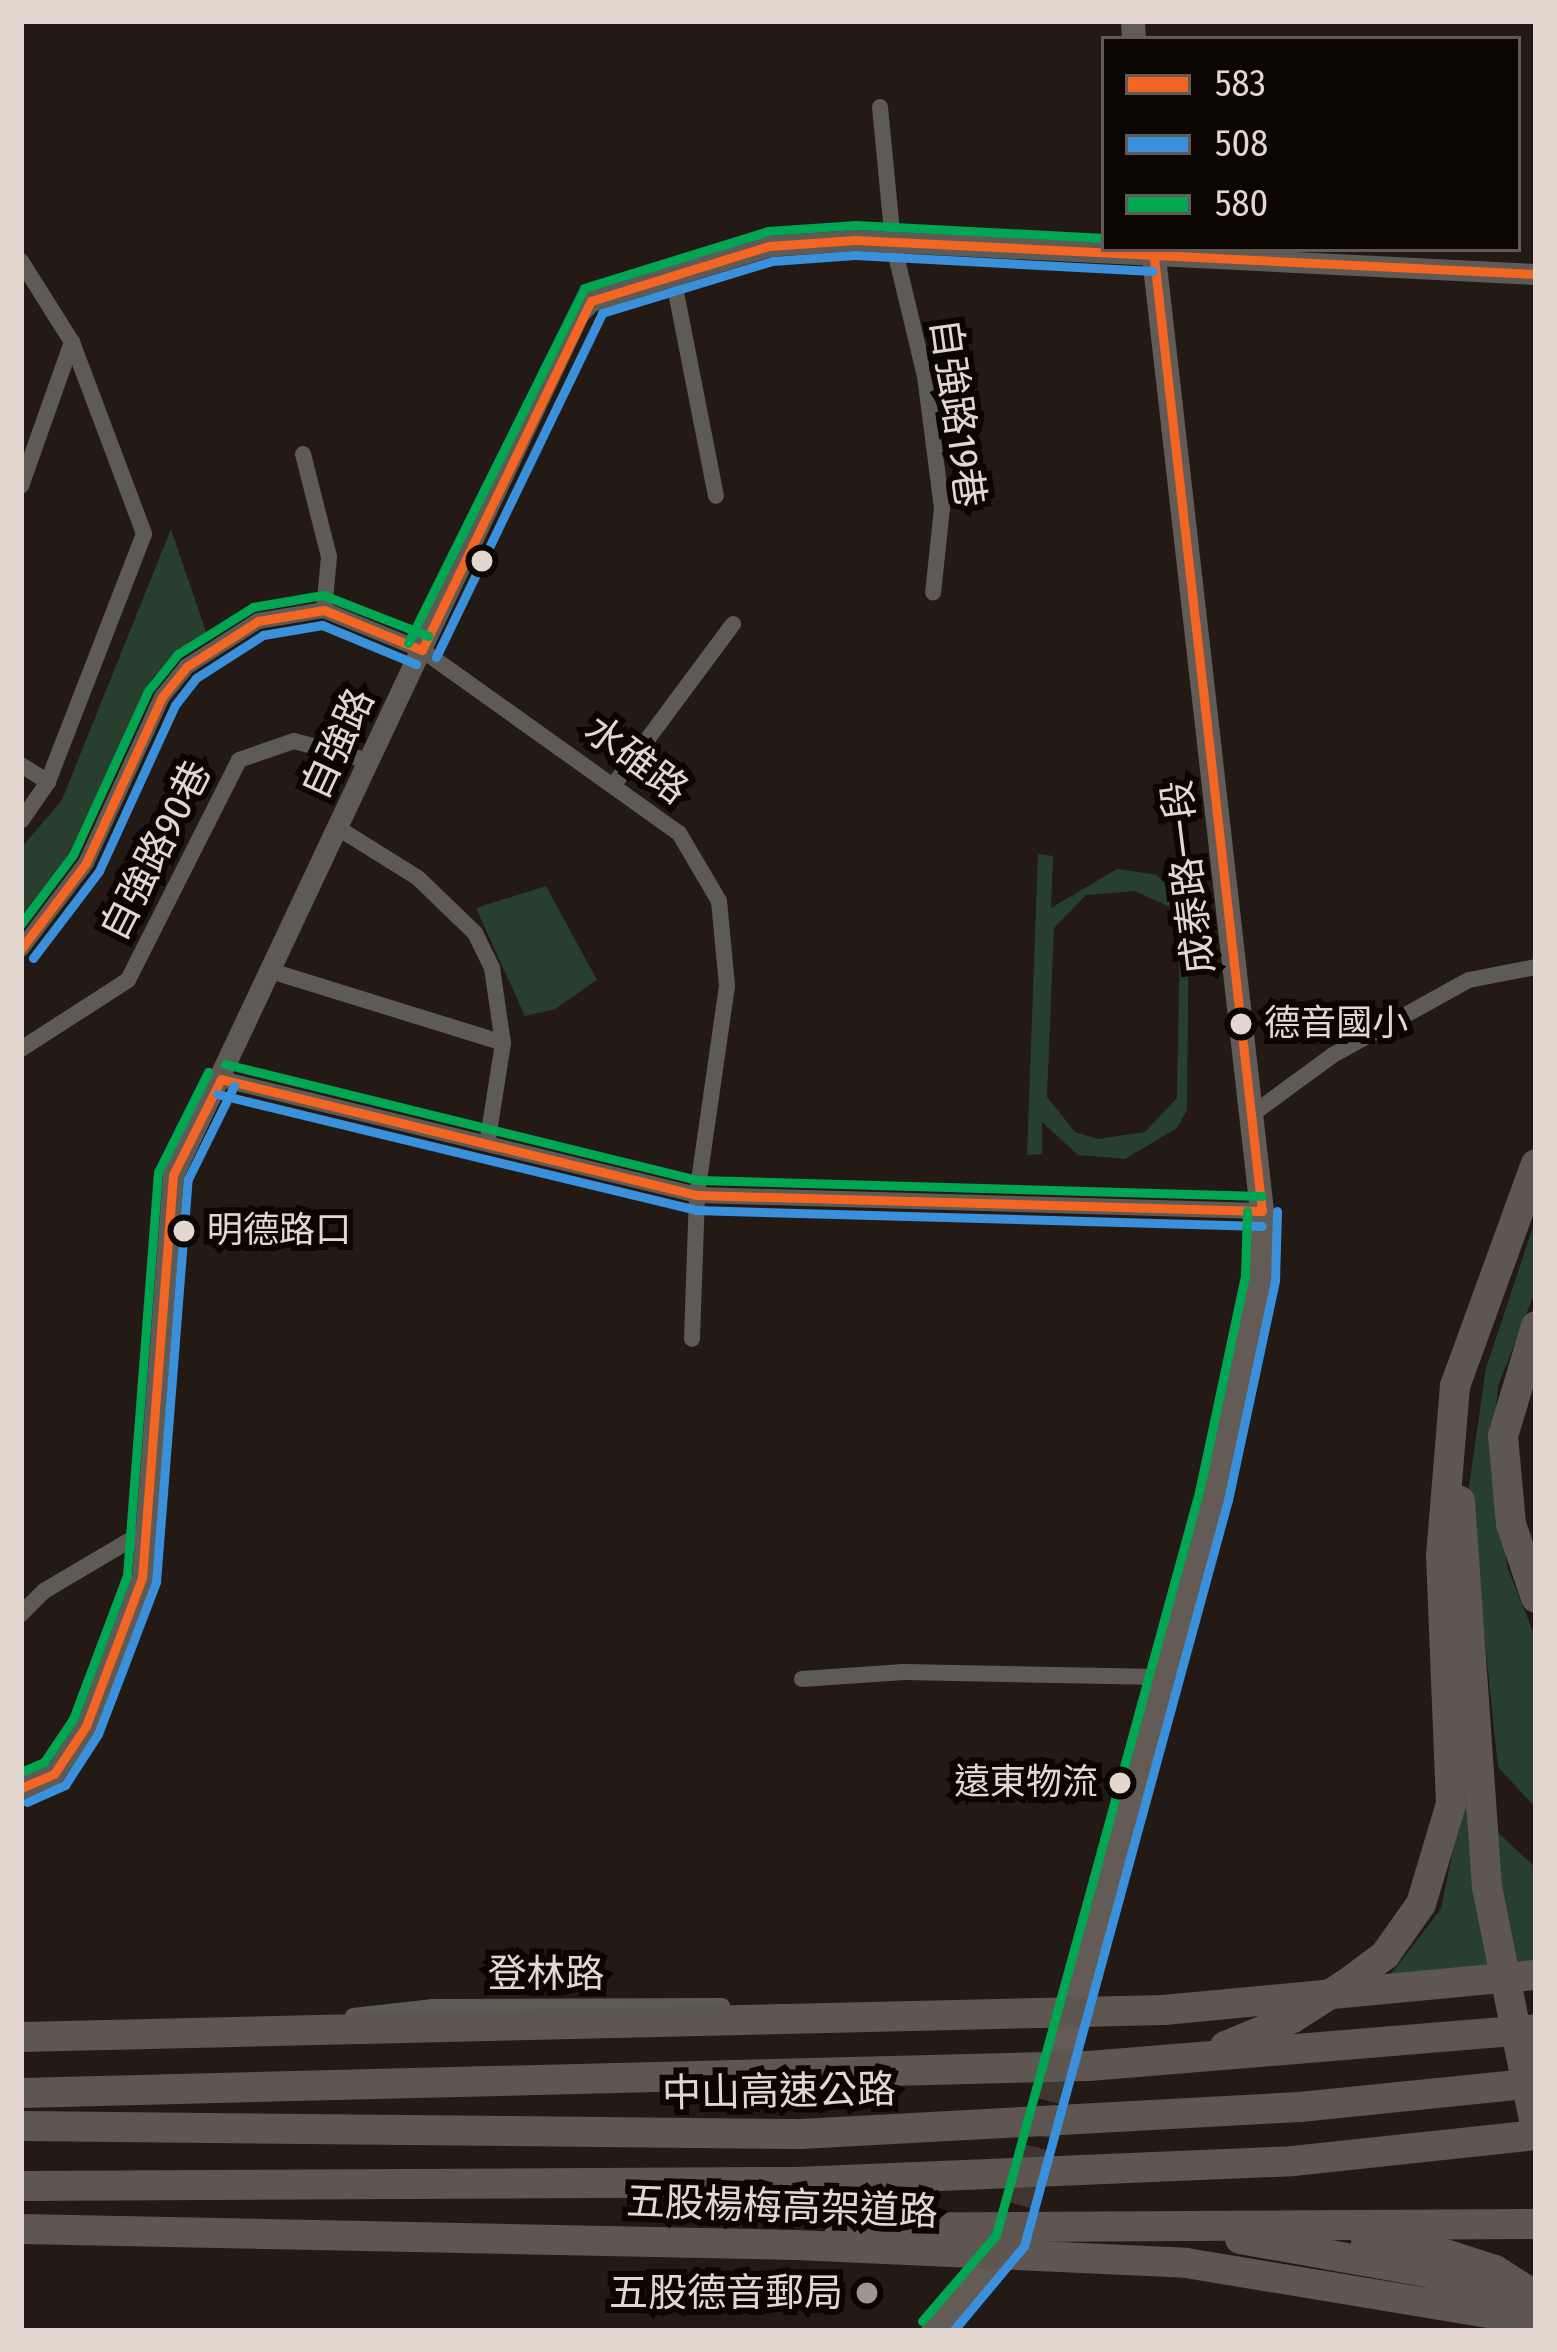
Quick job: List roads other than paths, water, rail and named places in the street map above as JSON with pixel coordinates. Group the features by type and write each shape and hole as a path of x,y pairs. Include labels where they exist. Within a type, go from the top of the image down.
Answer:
{"highway":[{"path":"1076,2058 1241,2042 1346,1984 1385,1955 1421,1904 1451,1804 1441,1556 1455,1386 1536,1164"},
{"path":"21,2186 796,2182 1293,2161 1536,2133 1486,1887 1460,1499 1470,1381 1536,1202"},
{"path":"1536,1326 1505,1410 1505,1481 1536,1598"},
{"path":"1518,1367 1524,1505 1536,1548"},
{"path":"21,2037 1164,2010 1536,1976"},
{"path":"21,2093 1346,2049 1536,2029"},
{"name":"中山高速公路","path":"21,2126 801,2134 1300,2107 1536,2083"},
{"path":"21,2211 690,2227 1536,2224"},
{"path":"1097,2227 1433,2250 1496,2270 1536,2296"},
{"path":"1097,2227 1243,2240 1430,2273 1490,2296 1536,2324"},
{"name":"五股楊梅高架道路","path":"21,2228 796,2245 1186,2263 1536,2324"}],"main road":[{"name":"成泰路一段","path":"1076,2058 1071,2005 1214,1496 1260,1277 1262,1211 1154,253"},
{"path":"933,2331 1010,2242"}],"street":[{"name":"自強路19巷","path":"880,107 893,243 925,376 943,508 933,593"},
{"name":"自強路","path":"21,1788 54,1774 86,1726 130,1617 149,1529 172,1175 579,313 591,301 769,246 893,243 1101,251"},
{"name":"自強路","path":"1154,253 1536,274"},
{"path":"21,261 72,342 143,534 49,782 21,821"},
{"path":"673,277 716,496"},
{"path":"21,486 72,342"},
{"path":"21,949 86,862 162,697 186,667 259,621 324,610 329,557 303,454"},
{"name":"水碓路","path":"324,610 422,650 615,783 679,833 719,901 727,986 697,1195 692,1340"},
{"path":"615,783 733,624"},
{"name":"自強路90巷","path":"21,1049 128,980 239,760 294,741 369,761"},
{"path":"21,765 49,782"},
{"path":"338,828 418,878 475,933 492,968 503,1043 488,1139"},
{"path":"1251,1115 1333,1055 1469,980 1536,967"},
{"path":"271,971 503,1043"},
{"path":"220,1079 488,1139 697,1195 1262,1211"},
{"path":"21,1614 44,1591 149,1529"},
{"path":"802,1679 904,1672 1161,1677"},
{"name":"登林路","path":"21,2028 316,2020 433,2007 1071,2005"}],"tunnel":[{"path":"1011,2240 1062,2054"}],"place":[{"name":"德音國小","path":"1241,1024"},
{"name":"明德路口","path":"184,1231"},
{"name":"遠東物流","path":"1120,1783"},
{"name":"五股德音郵局","path":"867,2293"}]}
